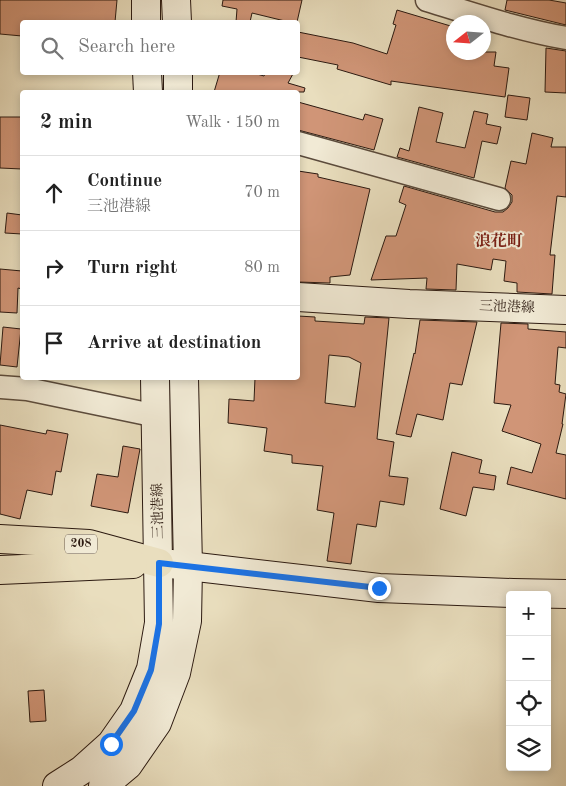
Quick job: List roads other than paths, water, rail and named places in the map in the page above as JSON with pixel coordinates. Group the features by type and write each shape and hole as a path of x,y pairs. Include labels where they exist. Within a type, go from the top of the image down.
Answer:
{"highway":[{"name":"208","path":"0,539 89,544 159,563"},
{"name":"208","path":"0,570 159,563"}],"main road":[{"path":"146,0 146,20"},
{"path":"176,0 177,20"},
{"path":"148,75 148,90"},
{"path":"178,75 178,90"},
{"name":"三池港線","path":"300,297 409,304 566,310"},
{"name":"三池港線","path":"57,786 82,770 111,744 134,711 151,670 159,624 156,380"},
{"name":"三池港線","path":"104,786 128,766 157,723 176,673 187,621 188,566 184,380"},
{"path":"159,563 379,588 566,594"}],"street":[{"path":"427,0 487,19 547,35 566,38"},
{"path":"300,144 499,199"},
{"path":"0,387 27,389 156,416"}],"district":[{"name":"浪花町","path":"499,242"}]}
